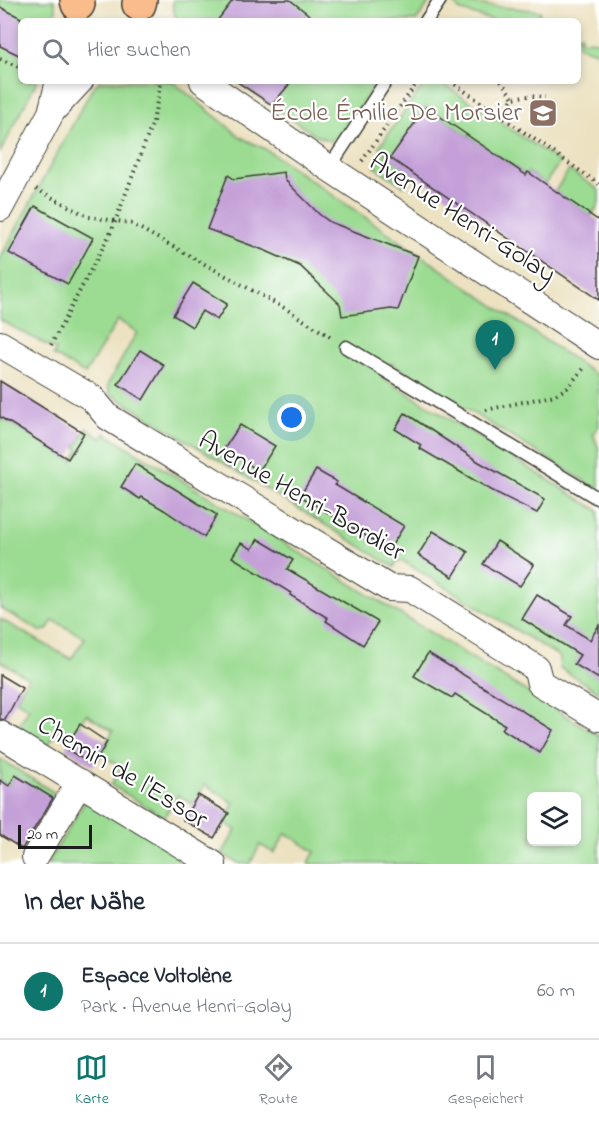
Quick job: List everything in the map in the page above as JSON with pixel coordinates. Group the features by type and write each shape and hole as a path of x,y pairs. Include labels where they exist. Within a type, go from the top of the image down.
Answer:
{"street":[{"path":"51,113 58,84"},
{"path":"0,208 51,113 77,84"},
{"name":"Avenue Henri-Golay","path":"207,84 593,355"},
{"name":"Avenue Henri-Bordier","path":"0,344 92,398 108,417 389,588 410,589 536,668 540,683 599,718"},
{"name":"Chemin de l'Essor","path":"0,734 213,864"},
{"path":"35,857 80,782"}],"lane":[{"path":"428,18 440,0"},
{"path":"329,168 384,84"},
{"path":"346,347 599,499"}],"path":[{"path":"0,59 18,67"},
{"path":"39,368 115,221 153,122 160,84"},
{"path":"362,162 416,84"},
{"path":"454,84 599,184"},
{"path":"503,84 513,98"},
{"path":"500,116 513,98 545,97"},
{"path":"44,193 89,217 130,223 286,309 346,347"},
{"path":"465,418 491,409 555,395 567,388 593,355"}],"green space":[{"path":"0,0 54,0 56,9 54,18 18,18 18,84 35,84 0,153"},
{"path":"173,0 426,0 429,3 418,18 176,18"},
{"path":"454,2 540,11 540,18 484,18 459,10"},
{"path":"581,40 599,41 599,53 581,47"},
{"path":"96,84 176,84 242,138 265,149 599,377 599,426 593,434 599,449 599,490 391,363 383,378 599,511 599,692 560,668 560,657 403,561 397,561 394,567 109,393 108,384 137,332 118,320 85,374 53,355 56,350 0,320 0,259"},
{"path":"240,84 375,84 342,133 330,141 315,135"},
{"path":"424,84 443,84 560,162 545,184 528,172 526,175 426,107 391,158 413,173 404,186 375,167 386,152 379,147"},
{"path":"569,170 599,190 599,204 591,216 555,191"},
{"path":"0,417 72,461 79,450 76,447 87,428 102,439 105,433 599,736 599,864 308,864 315,852 286,833 274,853 260,845 250,864 240,864 222,854 236,830 224,822 234,803 205,785 193,804 178,795 164,817 111,785 121,767 100,754 113,731 86,714 74,735 59,727 47,747 16,730 29,708 16,700 28,678 0,661 0,619 71,659 85,638 53,620 47,630 40,631 0,608"},
{"path":"0,759 58,795 55,800 15,776 9,786 0,780"},
{"path":"87,798 196,864 47,864"}],"building":[{"path":"233,0 290,0 313,18 219,18"},
{"path":"0,7 21,18 18,18 18,55 0,46"},
{"path":"240,84 290,84 272,105"},
{"path":"426,107 526,175 528,172 599,221 599,300 390,158"},
{"path":"284,172 285,180 330,222 418,256 398,310 342,316 340,304 300,266 207,229 228,175 234,179"},
{"path":"35,206 93,238 68,284 9,253"},
{"path":"193,283 227,304 217,320 202,311 192,327 173,315"},
{"path":"140,350 164,365 143,400 118,384"},
{"path":"0,381 84,433 68,459 0,417"},
{"path":"405,413 479,462 545,499 537,513 491,490 419,448 421,445 395,429"},
{"path":"240,425 275,446 259,471 224,449"},
{"path":"135,464 217,515 204,537 164,510 121,487"},
{"path":"316,470 337,482 335,485 404,526 389,550 300,496"},
{"path":"433,531 468,552 453,577 418,555"},
{"path":"258,539 293,560 287,569 378,622 363,645 326,621 328,618 290,595 291,593 232,557 241,543 252,549"},
{"path":"497,541 534,565 520,586 483,564"},
{"path":"537,595 572,616 566,625 590,640 599,625 599,679 574,664 580,655 522,619"},
{"path":"428,653 553,730 540,753 502,729 505,725 455,694 452,698 414,676"},
{"path":"0,675 22,688 5,720 0,719"},
{"path":"80,724 107,742 93,766 65,748"},
{"path":"15,775 53,798 22,849 0,835 0,780 9,786"},
{"path":"198,795 229,813 214,838 183,820"}],"place":[{"name":"École Émilie De Morsier","path":"543,113"},
{"name":"Espace Voltolène","path":"495,370"}]}
